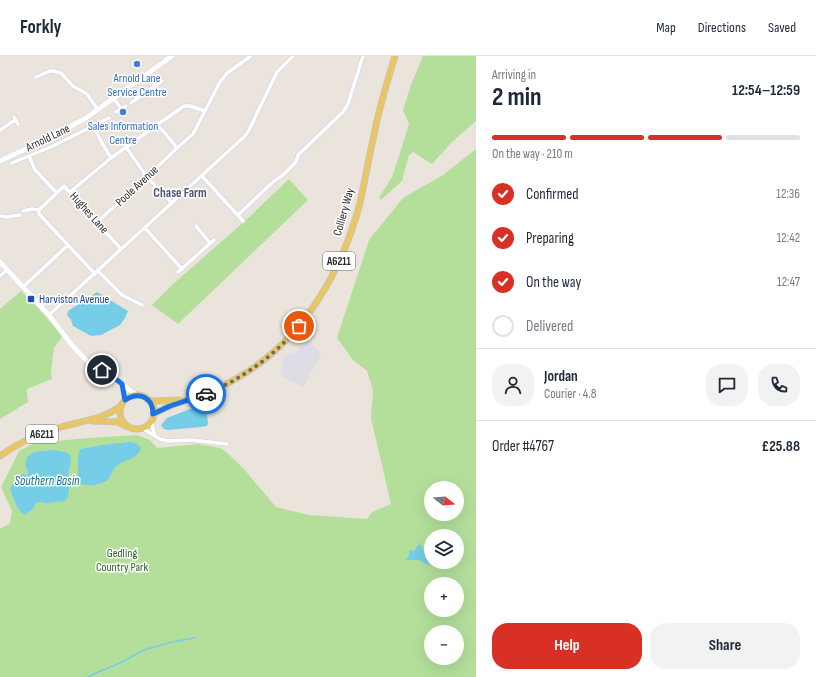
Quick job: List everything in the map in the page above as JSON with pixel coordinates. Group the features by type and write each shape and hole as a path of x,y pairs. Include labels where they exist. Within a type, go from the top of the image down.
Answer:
{"main road":[{"name":"Colliery Way","path":"153,414 170,406 208,393 244,374 271,354 294,333 315,305 338,264 350,235 360,203 376,126 395,56"},
{"path":"136,395 144,397 148,400 153,407 153,414 151,421 147,426 135,429 128,427 124,423 121,418 120,410 123,402 136,395"},
{"name":"Colliery Way","path":"148,400 188,400"},
{"name":"A6211","path":"0,456 43,433 112,412 123,402"},
{"name":"A6211","path":"88,420 118,422 128,427"}],"street":[{"name":"Arnold Lane","path":"0,161 47,139 86,118 172,56"},
{"name":"Poole Avenue","path":"97,222 193,134 213,94 223,78 227,73 250,56"},
{"path":"49,315 242,139 247,133 277,72 293,56"},
{"path":"238,215 274,181 283,175 296,162 298,155 342,112 348,104 363,56"},
{"path":"36,77 50,71 61,73 73,86 87,94 98,110"},
{"path":"147,75 155,86"},
{"path":"131,103 162,81"},
{"path":"114,99 121,108"},
{"path":"116,112 126,106"},
{"path":"70,192 111,158 184,106 190,106 205,111"},
{"path":"12,163 53,146 109,118"},
{"path":"0,130 16,120"},
{"path":"156,125 164,132 176,148"},
{"path":"93,126 111,158"},
{"path":"126,147 147,177 172,203"},
{"path":"28,156 35,170 57,193 39,210"},
{"path":"202,176 243,221"},
{"name":"Hughes Lane","path":"57,193 64,186 121,249"},
{"path":"23,211 32,209 39,210"},
{"path":"39,210 39,214 96,272 118,292 142,305"},
{"path":"0,216 7,217 20,215"},
{"path":"196,226 210,243"},
{"path":"145,228 182,269"},
{"path":"178,272 214,240"},
{"path":"24,287 68,245"},
{"path":"0,262 49,315 86,361 112,376 136,395"},
{"path":"0,276 7,270"},
{"path":"122,384 123,402"},
{"path":"151,421 154,436"},
{"path":"142,428 154,436 168,441 191,440 227,444"}],"shaded area":[{"path":"308,340 321,354 303,387 280,375 284,360 283,358 290,352 294,355"}],"green space":[{"path":"423,56 476,56 476,121 452,142 432,164 413,152 409,155 402,181 381,200 379,198 392,177 409,124 403,110 412,82"},
{"name":"Gedling Country Park","path":"476,149 476,677 0,677 0,529 10,523 12,511 1,487 19,451 34,443 137,435 150,440 157,448 198,444 224,450 243,468 276,507 309,515 367,519 372,512 391,504 371,418 373,390 367,371 353,360 337,338 369,240 403,198 443,175"},
{"path":"289,179 308,200 178,324 152,305 172,285 246,220"},
{"path":"21,291 48,319 62,337 54,348 51,372 52,379 27,389 28,402 0,419 0,309"}],"water":[{"path":"97,292 128,311 120,325 101,335 91,336 73,326 67,315 68,311"},
{"path":"200,405 204,405 206,407 207,426 168,430 164,429 161,425 167,418"},
{"path":"129,442 136,443 141,448 139,452 135,457 116,466 110,476 103,483 84,485 78,481 78,458 80,449"},
{"name":"Southern Basin","path":"53,450 65,452 70,455 68,497 65,501 35,503 34,508 25,515 17,507 10,489 14,481 22,474 27,475 28,472 25,465 27,457 34,452"},
{"path":"420,544 423,548 424,563 419,560 405,560 409,556 409,550 413,551 417,548 416,547"}],"waterway":[{"path":"88,677 120,663 144,650 172,642 195,638"}],"way so far":[{"path":"206,394 232,381 258,365 294,333 299,326"}],"place":[{"name":"Arnold Lane Service Centre","path":"137,64"},
{"name":"Sales Information Centre","path":"123,112"},
{"name":"Harviston Avenue","path":"31,299"}],"district":[{"name":"Chase Farm","path":"180,193"}],"route":[{"path":"102,370 122,384 125,400 136,395 144,397 151,403 154,412 153,414 170,406 206,394"}]}
